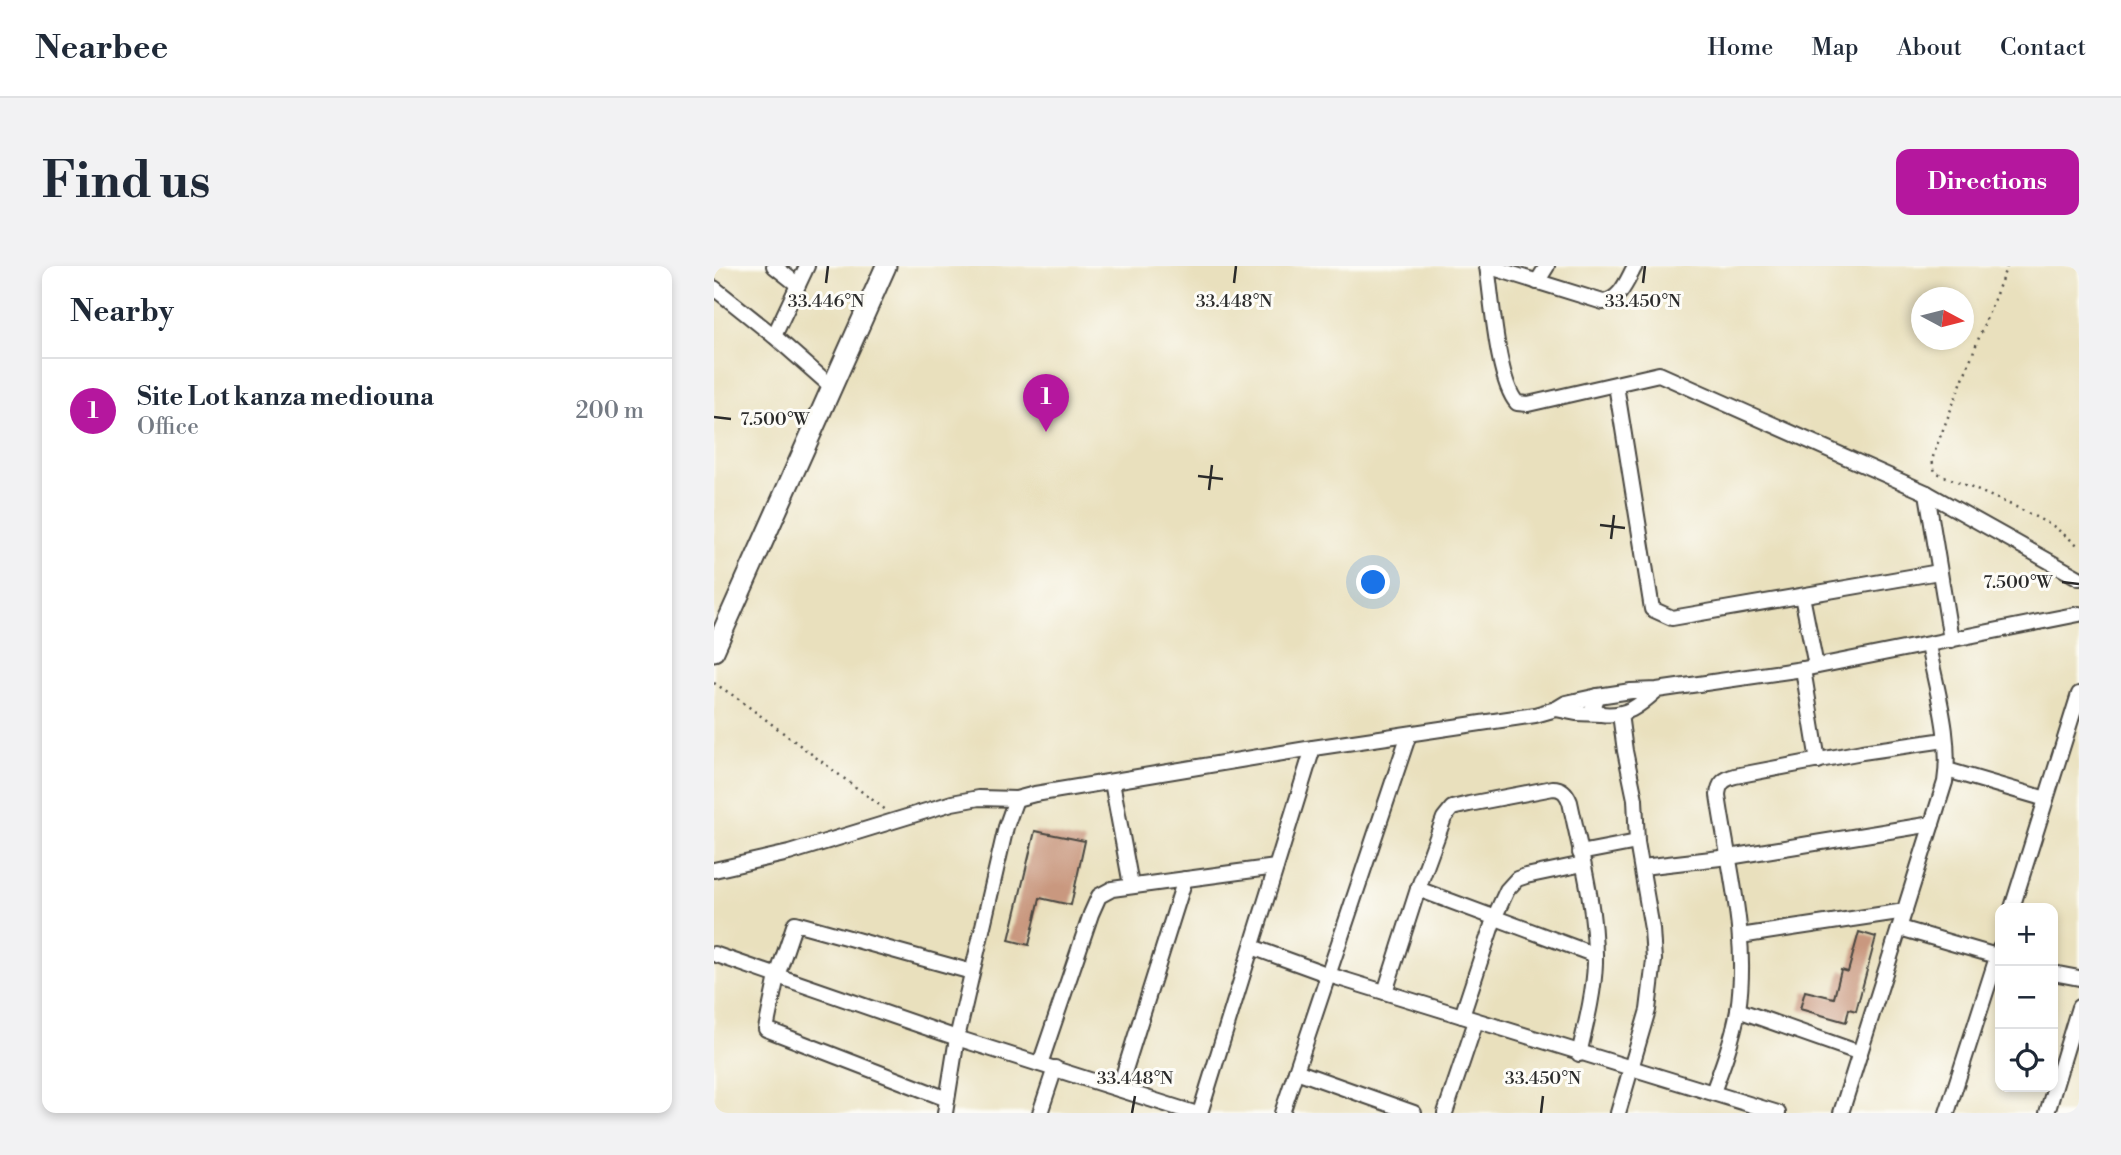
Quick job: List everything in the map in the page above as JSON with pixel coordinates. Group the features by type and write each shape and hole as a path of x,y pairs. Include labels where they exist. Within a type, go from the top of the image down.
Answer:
{"street":[{"path":"774,266 797,285"},
{"path":"774,336 807,266"},
{"path":"714,651 886,266"},
{"path":"1634,266 1618,295 1608,302 1487,266 1503,376 1517,403 1528,404 1659,374 1927,493 2079,578"},
{"path":"1537,282 1547,266"},
{"path":"714,288 832,387"},
{"path":"1616,385 1651,608 1672,618 1939,572"},
{"path":"1927,493 1951,640"},
{"path":"1802,596 1818,761"},
{"path":"714,870 776,856 934,807 979,798 1016,799 1313,748 1535,715 1566,703 1598,696 1809,668 2079,614"},
{"path":"1841,1113 1947,770 1945,740 1928,645"},
{"path":"1556,709 1576,713 1620,714 1636,709 1657,690"},
{"path":"1631,691 1638,699 1636,709"},
{"path":"2014,903 2079,694"},
{"path":"1598,696 1593,707 1601,714"},
{"path":"1618,1113 1648,1010 1653,974 1652,929 1637,842 1635,799 1620,714"},
{"path":"1282,1113 1409,734"},
{"path":"1713,1092 1738,1010 1741,958 1729,857 1718,795 1721,783 1735,776 1945,740"},
{"path":"1200,1113 1313,748"},
{"path":"1947,770 2046,800"},
{"path":"1112,782 1131,885"},
{"path":"1385,992 1418,889 1446,814 1452,808 1463,805 1553,788 1560,789 1570,802 1593,925 1595,955 1591,996 1579,1054"},
{"path":"972,972 795,923 777,976 766,1029 946,1106 957,1038 972,972 1006,827 1016,799"},
{"path":"1642,867 1729,857 1932,824"},
{"path":"1445,1113 1495,916 1507,890 1517,879 1637,842"},
{"path":"1040,1064 1097,899 1107,890 1276,867"},
{"path":"1119,1089 1185,879"},
{"path":"1418,889 1595,955"},
{"path":"1740,936 1905,911"},
{"path":"1899,928 1995,953"},
{"path":"1252,947 1329,975 1579,1054 1778,1113"},
{"path":"714,954 957,1038 1119,1089 1165,1109 1194,1113"},
{"path":"1947,1113 1995,966"},
{"path":"2058,974 2079,978"},
{"path":"2047,1113 2079,1007"},
{"path":"1738,1010 1860,1053"},
{"path":"1040,1113 1055,1068"},
{"path":"1296,1071 1415,1113"}],"path":[{"path":"2007,266 1937,444 1932,467 1935,472 2053,526 2079,546"},
{"path":"714,683 897,818"}],"building":[{"path":"1035,831 1085,841 1071,905 1040,898 1029,945 1009,940"},
{"path":"1859,932 1876,937 1856,1011 1849,1009 1846,1022 1800,1009 1805,991 1834,998 1841,970 1848,972"}],"place":[{"name":"Site Lot kanza mediouna","path":"1046,432"}]}
